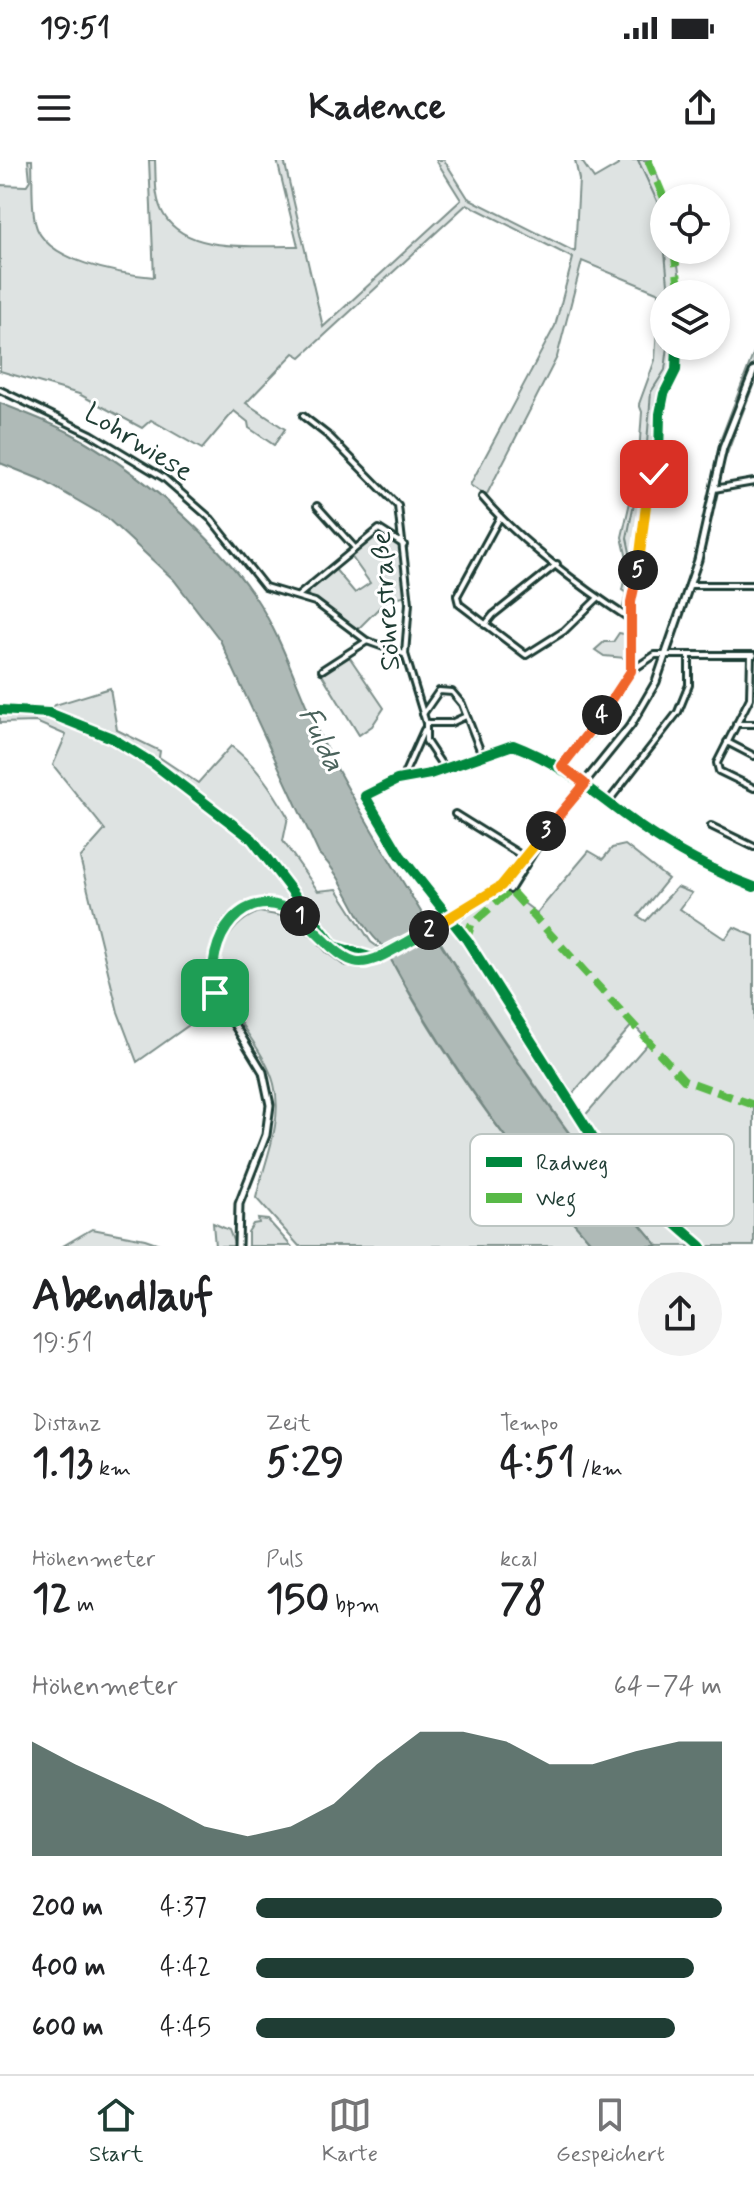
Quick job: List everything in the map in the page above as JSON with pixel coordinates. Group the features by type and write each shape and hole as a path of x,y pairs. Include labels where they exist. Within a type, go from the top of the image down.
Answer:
{"street":[{"path":"238,1246 239,1204 266,1135 270,1105 263,1072 215,993 211,977 215,946 232,920 254,905 273,904 290,909 346,961 368,962 468,909 501,886 631,725 668,654 690,585 723,448 754,370"},
{"name":"Lohrwiese","path":"0,390 91,434 164,478 211,519 265,587 315,602 367,641 405,654"},
{"name":"Söhrestraße","path":"303,416 330,437 398,506 409,618 405,654 431,751 444,768"},
{"path":"631,671 630,619 648,489 654,474"},
{"path":"714,489 754,482"},
{"path":"482,497 500,517 598,598 630,619"},
{"path":"317,506 355,548"},
{"path":"500,517 456,600 485,625 526,655 564,631 598,598"},
{"path":"298,595 379,529 404,545"},
{"path":"485,625 493,615 557,564"},
{"path":"690,585 754,585"},
{"path":"322,670 367,641"},
{"path":"562,766 589,735 631,671 659,653 753,655 752,693 717,763 719,771 754,788"},
{"path":"608,802 678,712 689,685 689,655"},
{"path":"423,714 444,689 457,697 482,755"},
{"path":"402,779 425,726 451,723 466,716"},
{"path":"736,724 754,724"},
{"path":"727,742 754,756"},
{"path":"365,796 402,779 513,745 562,766 668,845 715,872 754,887"},
{"path":"455,814 524,858"},
{"path":"711,826 754,847"},
{"path":"510,890 545,839 545,832"}],"shaded area":[{"path":"28,160 32,160 35,222 41,236 52,247 67,256 104,269 154,277 149,160 155,160 157,195 164,215 175,228 189,237 225,245 298,246 277,160 284,160 323,327 461,200 436,160 444,160 468,198 575,252 579,179 575,160 581,160 594,179 618,165 616,160 651,160 660,184 650,184 650,264 678,264 680,280 650,280 650,289 582,261 557,357 486,496 470,485 555,326 573,258 467,204 301,357 294,353 246,403 285,429 274,445 249,428 248,422 234,411 202,449 151,420 142,428 79,394 0,371 0,185 26,186 30,180"},
{"path":"754,352 754,383 725,459 717,461 720,441"},
{"path":"655,360 678,360 677,373 666,396 662,416 659,475 650,473 629,595 622,590 628,563 622,537 638,467 642,412 639,404"},
{"path":"380,532 403,546 407,595 387,600 358,629 308,595 307,590 334,568 355,593 370,583 351,556"},
{"path":"619,633 629,635 625,658 604,656 595,650 604,642 613,642"},
{"path":"348,655 384,708 372,726 359,735 321,673"},
{"path":"110,688 117,730 160,751 159,757 198,783 231,746 249,762 288,817 283,841 318,891 337,889 371,942 382,950 374,955 337,944 263,852 303,908 259,901 238,908 226,918 217,930 209,961 209,994 213,1008 137,1062 118,1012 80,858 105,830 53,765 66,735 36,722 0,723 0,706 9,711 49,713 55,705"},
{"path":"625,845 668,879 638,916 646,921 677,887 692,893 680,909 725,939 734,927 754,936 754,1246 701,1246 679,1226 734,1226 734,1134 591,1134 581,1120 649,1042 633,1024 568,1099 454,922 457,915 501,886 537,913 589,851 603,859 612,848"},
{"path":"259,912 288,917 345,965 373,965 389,956 433,1033 504,1134 470,1134 470,1226 577,1226 594,1246 299,1246 256,1198 275,1127 274,1084 267,1066 226,996 220,977 220,958 227,939 249,916"},
{"path":"452,923 588,1134 568,1132 434,932"},
{"path":"258,1219 268,1220 291,1246 248,1246 248,1232 253,1224 259,1223"},
{"path":"213,1223 229,1230 235,1246 215,1246"},
{"path":"642,1226 675,1226 696,1246 658,1246"},
{"path":"92,1229 145,1239 165,1246 63,1246"}],"water":[{"name":"Fulda","path":"0,403 64,430 122,465 195,526 236,571 273,628 326,748 373,832 506,1045 569,1134 503,1134 480,1102 430,1026 384,947 365,925 337,876 319,854 220,640 174,580 106,517 42,480 0,463"},
{"path":"577,1226 642,1226 658,1246 594,1246"}],"waterway":[{"path":"638,160 662,212 655,224 665,253 668,280"},
{"path":"623,607 632,562 627,538 638,483 645,469 651,392 665,370 666,360"}],"marked path":[{"path":"648,160 658,184"},
{"path":"676,264 678,280"},
{"path":"467,940 471,925 510,890 684,1080 754,1105"}],"cycle path":[{"path":"562,766 589,735 631,671 631,602 648,489 659,456 660,414 664,394 676,370 676,360"},
{"path":"0,710 49,713 112,738 154,764 252,839 334,946 376,959"},
{"path":"590,1134 467,940 400,855 365,796 397,780 430,774 513,745 564,771 680,852 754,887"},
{"path":"366,962 457,915 501,886 585,784"},
{"path":"678,1226 701,1246"}],"route":[{"path":"215,993 211,977 215,946 232,920 254,905 273,904 290,909 330,949 346,961 357,963 376,959 457,915 501,886 585,784 562,766 589,735 631,671 631,602 640,561 648,489 654,474"}]}
